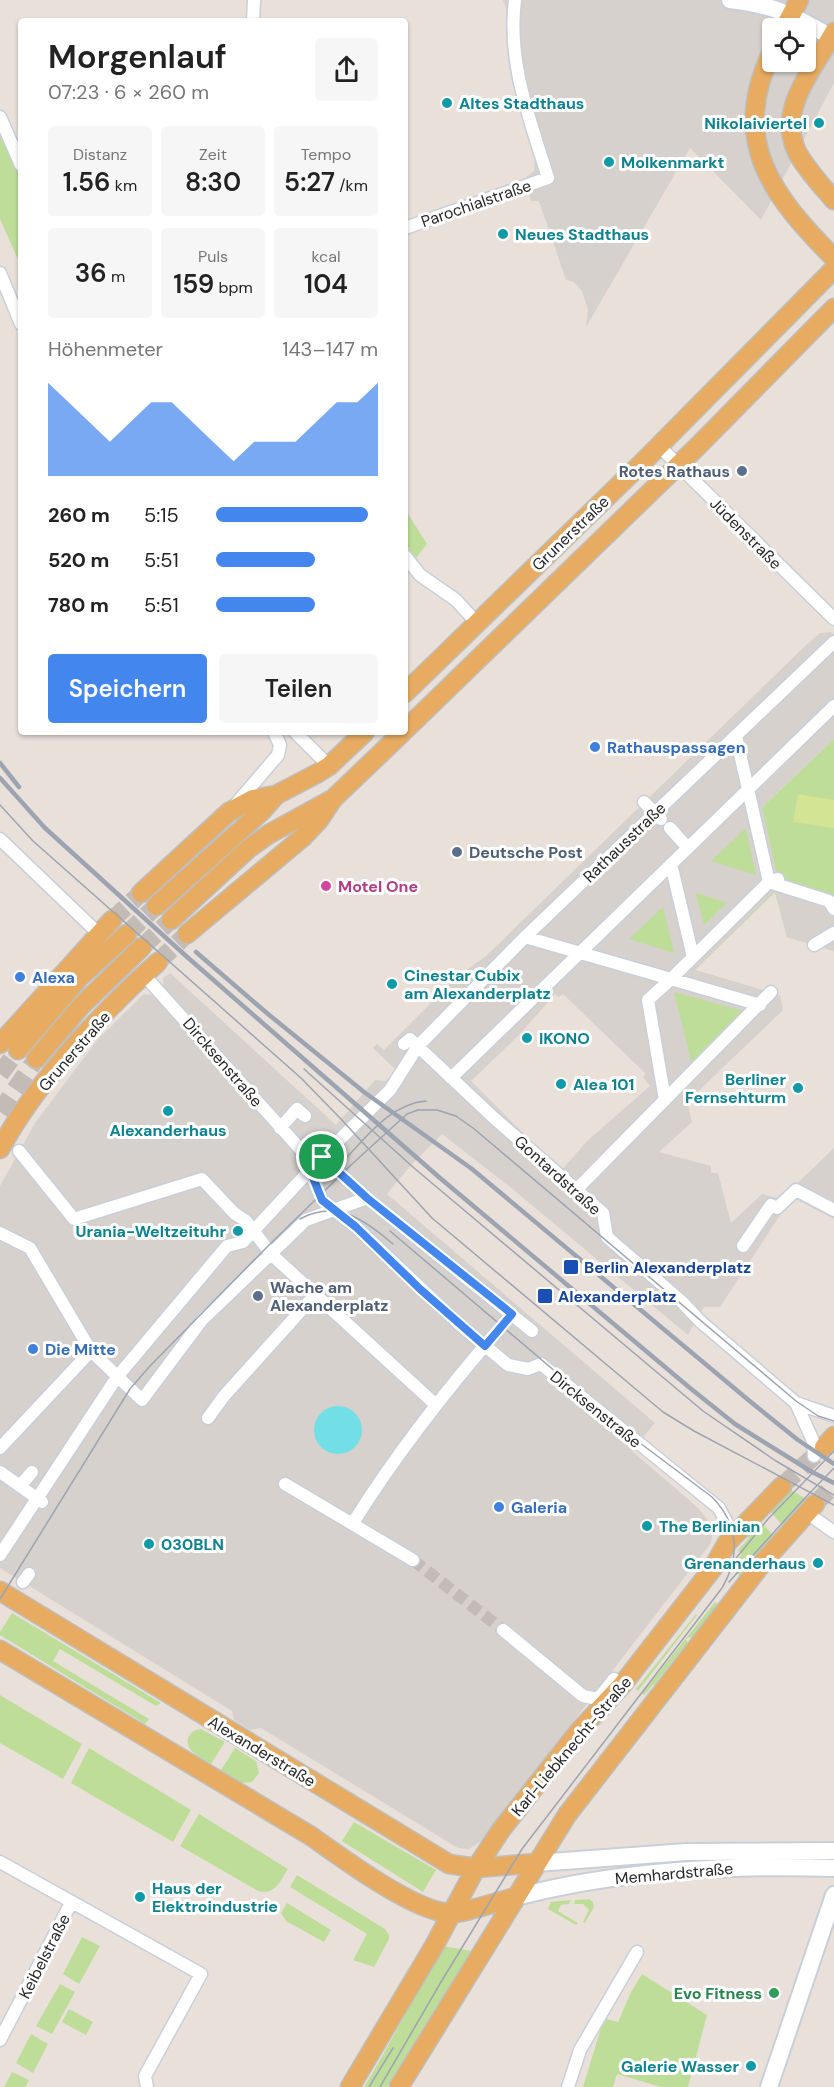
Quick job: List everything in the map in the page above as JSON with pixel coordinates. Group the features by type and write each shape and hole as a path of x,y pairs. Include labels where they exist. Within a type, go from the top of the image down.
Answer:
{"main road":[{"path":"832,34 799,91 791,118 792,139 797,152 834,200"},
{"path":"763,72 754,120 761,160 767,174 785,201 818,243 834,258"},
{"name":"Grunerstraße","path":"408,690 659,446 834,269"},
{"name":"Grunerstraße","path":"408,727 678,465 834,308"},
{"path":"141,893 229,812 253,799 276,795 329,766 362,735"},
{"name":"Grunerstraße","path":"187,934 303,837 319,820 333,799 400,735"},
{"path":"156,906 261,812 276,795"},
{"name":"Grunerstraße","path":"171,920 248,849 269,834 333,799"},
{"path":"0,1044 112,920"},
{"path":"18,1050 80,977 127,934"},
{"path":"36,1059 81,1006 142,947"},
{"name":"Grunerstraße","path":"0,1149 24,1110 62,1061 158,962"},
{"name":"Karl-Liebknecht-Straße","path":"350,2087 434,1946 476,1868 501,1830 579,1731 622,1685 713,1568 730,1540 782,1486"},
{"path":"399,2087 567,1815 764,1560 811,1509"},
{"name":"Alexanderstraße","path":"0,1591 448,1864 476,1868 537,1863"},
{"path":"0,1650 311,1836 346,1861 423,1907 450,1914 516,1897"}],"street":[{"path":"253,18 254,0"},
{"name":"Parochialstraße","path":"408,227 548,178 514,59 512,24 515,0"},
{"path":"730,0 792,14 832,34"},
{"path":"0,117 18,158"},
{"path":"0,273 18,317"},
{"name":"Jüdenstraße","path":"659,446 834,619"},
{"path":"408,560 420,575 456,600 477,623"},
{"name":"Rathausstraße","path":"0,1555 40,1500 117,1377 227,1246 243,1242 253,1232 386,1086 418,1046 525,937 662,820 736,736 834,642"},
{"path":"451,1078 834,706"},
{"path":"229,812 278,755 280,745 275,735"},
{"path":"298,735 329,766"},
{"path":"736,736 748,790 760,821 774,880"},
{"path":"644,802 688,848"},
{"path":"0,839 99,934"},
{"path":"671,864 693,957"},
{"path":"774,880 829,902 834,909"},
{"path":"665,1100 648,1000 774,880"},
{"path":"814,945 834,933"},
{"path":"525,937 760,1005"},
{"name":"Dircksenstraße","path":"144,975 301,1150 322,1200 356,1227 420,1289 508,1365 528,1369 541,1364 719,1508 728,1525 730,1540"},
{"path":"577,1190 771,992"},
{"path":"404,1044 410,1039 418,1046"},
{"name":"Gontardstraße","path":"418,1046 603,1213 607,1238 681,1301 701,1322 796,1403 834,1416"},
{"path":"280,1128 297,1109 305,1116"},
{"name":"Dircksenstraße","path":"301,1150 322,1157 367,1198 532,1331"},
{"path":"19,1151 74,1219 202,1179 234,1213 246,1221 271,1254 436,1405"},
{"path":"743,1246 771,1205 777,1208 796,1190 834,1210"},
{"path":"0,1233 30,1248 91,1351 142,1400 202,1320 306,1220 367,1198"},
{"path":"207,1418 267,1344 315,1295"},
{"path":"358,1530 382,1476 436,1405 512,1314"},
{"path":"0,1448 91,1351"},
{"name":"Gontardstraße","path":"796,1403 813,1441 824,1447"},
{"path":"0,1472 40,1500"},
{"path":"20,1486 32,1472"},
{"path":"285,1484 358,1530 413,1560"},
{"path":"811,1509 834,1532"},
{"path":"503,1630 584,1695 598,1699 614,1679"},
{"name":"Memhardstraße","path":"537,1863 686,1852 834,1851"},
{"name":"Keibelstraße","path":"0,1862 201,1974 145,2076 147,2087"},
{"name":"Memhardstraße","path":"516,1897 569,1884 688,1869 834,1868"},
{"path":"769,2087 834,1895"},
{"name":"Keibelstraße","path":"0,2040 71,1903"},
{"path":"568,2087 580,2050 637,1952"}],"green space":[{"path":"0,125 18,167 18,259 0,219"},
{"path":"408,514 427,544 416,558 408,547"},
{"path":"834,739 834,951 787,937 775,892 695,970 765,991 692,1065 599,962"},
{"path":"798,794 834,800 834,828 793,822"},
{"path":"791,1490 808,1500 783,1526 770,1511"},
{"path":"760,1521 774,1536 741,1577 734,1571 736,1562 742,1554 738,1550 749,1538 746,1536"},
{"path":"715,1602 719,1605 699,1632 688,1637 686,1640 688,1642 644,1695 642,1693"},
{"path":"12,1613 161,1703 156,1706 60,1649 53,1661 149,1719 145,1724 0,1635"},
{"path":"697,1615 638,1691 636,1689"},
{"path":"0,1695 82,1744 63,1779 0,1743"},
{"path":"201,1729 225,1742 211,1764 194,1753 188,1745 190,1734"},
{"path":"89,1748 191,1810 173,1842 71,1783"},
{"path":"235,1748 256,1761 259,1773 252,1782 242,1783 221,1770"},
{"path":"199,1814 288,1869 279,1883 269,1891 258,1891 180,1846"},
{"path":"354,1822 436,1870 423,1892 342,1841"},
{"path":"297,1875 385,1929 389,1939 374,1967 353,1960 367,1934 290,1887"},
{"path":"589,1899 593,1902 594,1907 585,1923 583,1922 589,1910 583,1904 574,1904 575,1900"},
{"path":"571,1900 569,1904 561,1905 558,1911 578,1923 576,1925 548,1909 551,1902"},
{"path":"287,1903 331,1930 324,1942 286,1921 281,1913"},
{"path":"82,1937 100,1946 79,1984 63,1974"},
{"path":"443,1946 471,1951 387,2087 364,2087 384,2052"},
{"path":"642,1974 707,2015 688,2087 661,2087 617,2074 613,2087 583,2087 601,2028 606,2019 618,2022"},
{"path":"60,1984 75,1992 52,2034 36,2026"},
{"path":"69,2009 93,2022 86,2035 62,2022"},
{"path":"31,2034 48,2044 33,2073 16,2063"},
{"path":"12,2072 29,2080 25,2087 4,2087"}],"shaded area":[{"name":"Molkenmarkt","path":"503,0 834,0 834,83 761,220 690,148 586,327 588,310 582,291 574,282 566,280 540,204 538,201 531,201 524,179 534,171 535,158 516,97 508,60 506,8"},
{"path":"831,632 834,635 834,739 762,807 778,879 834,898 834,951 787,937 775,891 695,970 780,995 783,1010 687,1102 692,1122 659,1152 711,1166 711,1173 718,1173 731,1223 762,1194 781,1199 834,1148 834,1219 792,1197 720,1307 704,1307 688,1335 510,1187 442,1134 410,1166 387,1194 655,1423 632,1451 696,1506 713,1530 711,1543 481,1841 469,1849 458,1848 261,1728 250,1730 234,1720 232,1711 0,1568 0,1186 35,1123 98,1039 144,994 156,996 167,1006 175,1000 164,988 163,978 170,973 336,1125 375,1080 386,1081 396,1070 373,1048 377,1044 384,1050 457,977 486,956 820,633","holes":["745,829 746,829 756,875 711,861","697,893 727,903 704,925","663,907 674,953 629,939","674,992 743,1011 692,1064","555,994 559,997 563,994 646,1074 643,1077 650,1086 587,1141 561,1171 471,1081 519,1035"]}],"water":[{"path":"338,1406 355,1413 362,1430 355,1447 338,1454 321,1447 314,1430 321,1413"}],"tunnel":[{"path":"112,920 141,893"},
{"path":"127,934 156,906"},
{"path":"142,947 171,920"},
{"path":"158,962 187,934"},
{"path":"0,1074 18,1050"},
{"path":"0,1112 36,1059"},
{"path":"782,1486 824,1447"},
{"path":"815,1504 834,1485"},
{"path":"413,1560 503,1630"}],"tram line":[{"path":"0,805 33,841 301,1078 432,1218 663,1412 694,1431 834,1505"},
{"path":"304,1069 414,1168 703,1411 776,1461 834,1495"},
{"path":"343,1161 370,1132 390,1115 413,1103 426,1101"},
{"path":"0,1599 130,1389 267,1247 351,1165 407,1114 418,1110 437,1110 456,1116 473,1128 796,1401 818,1416 834,1421"},
{"path":"300,1219 313,1213 326,1211 350,1215 372,1227 393,1244"},
{"path":"380,2087 522,1849 722,1588 728,1576 734,1552 732,1529 721,1507 712,1497 636,1440 390,1231"},
{"path":"733,1562 768,1519 834,1451"},
{"path":"729,1582 834,1468"},
{"path":"369,2087 393,2048"}],"railway":[{"path":"0,763 19,787"},
{"path":"0,778 45,828 186,956 440,1178 735,1424 812,1472 834,1483"},
{"path":"196,952 364,1092 472,1169 752,1403 798,1440 834,1464"}],"place":[{"name":"Altes Stadthaus","path":"447,103"},
{"name":"Nikolaiviertel","path":"819,123"},
{"name":"Molkenmarkt","path":"609,162"},
{"name":"Neues Stadthaus","path":"503,234"},
{"name":"Rotes Rathaus","path":"742,471"},
{"name":"Rathauspassagen","path":"595,747"},
{"name":"Deutsche Post","path":"457,852"},
{"name":"Motel One","path":"326,886"},
{"name":"Alexa","path":"20,977"},
{"name":"Cinestar Cubix am Alexanderplatz","path":"392,984"},
{"name":"IKONO","path":"527,1038"},
{"name":"Alea 101","path":"561,1084"},
{"name":"Berliner Fernsehturm","path":"798,1088"},
{"name":"Alexanderhaus","path":"168,1111"},
{"name":"Urania-Weltzeituhr","path":"238,1231"},
{"name":"Berlin Alexanderplatz","path":"571,1267"},
{"name":"Wache am Alexanderplatz","path":"258,1296"},
{"name":"Alexanderplatz","path":"545,1296"},
{"name":"Die Mitte","path":"33,1349"},
{"name":"Galeria","path":"499,1507"},
{"name":"The Berlinian","path":"647,1526"},
{"name":"030BLN","path":"149,1544"},
{"name":"Grenanderhaus","path":"818,1563"},
{"name":"Haus der Elektroindustrie","path":"140,1897"},
{"name":"Evo Fitness","path":"774,1993"},
{"name":"Galerie Wasser","path":"751,2066"}],"route":[{"path":"322,1157 367,1198 512,1314 485,1346 420,1289 356,1227 322,1200 310,1170 322,1157"}]}
